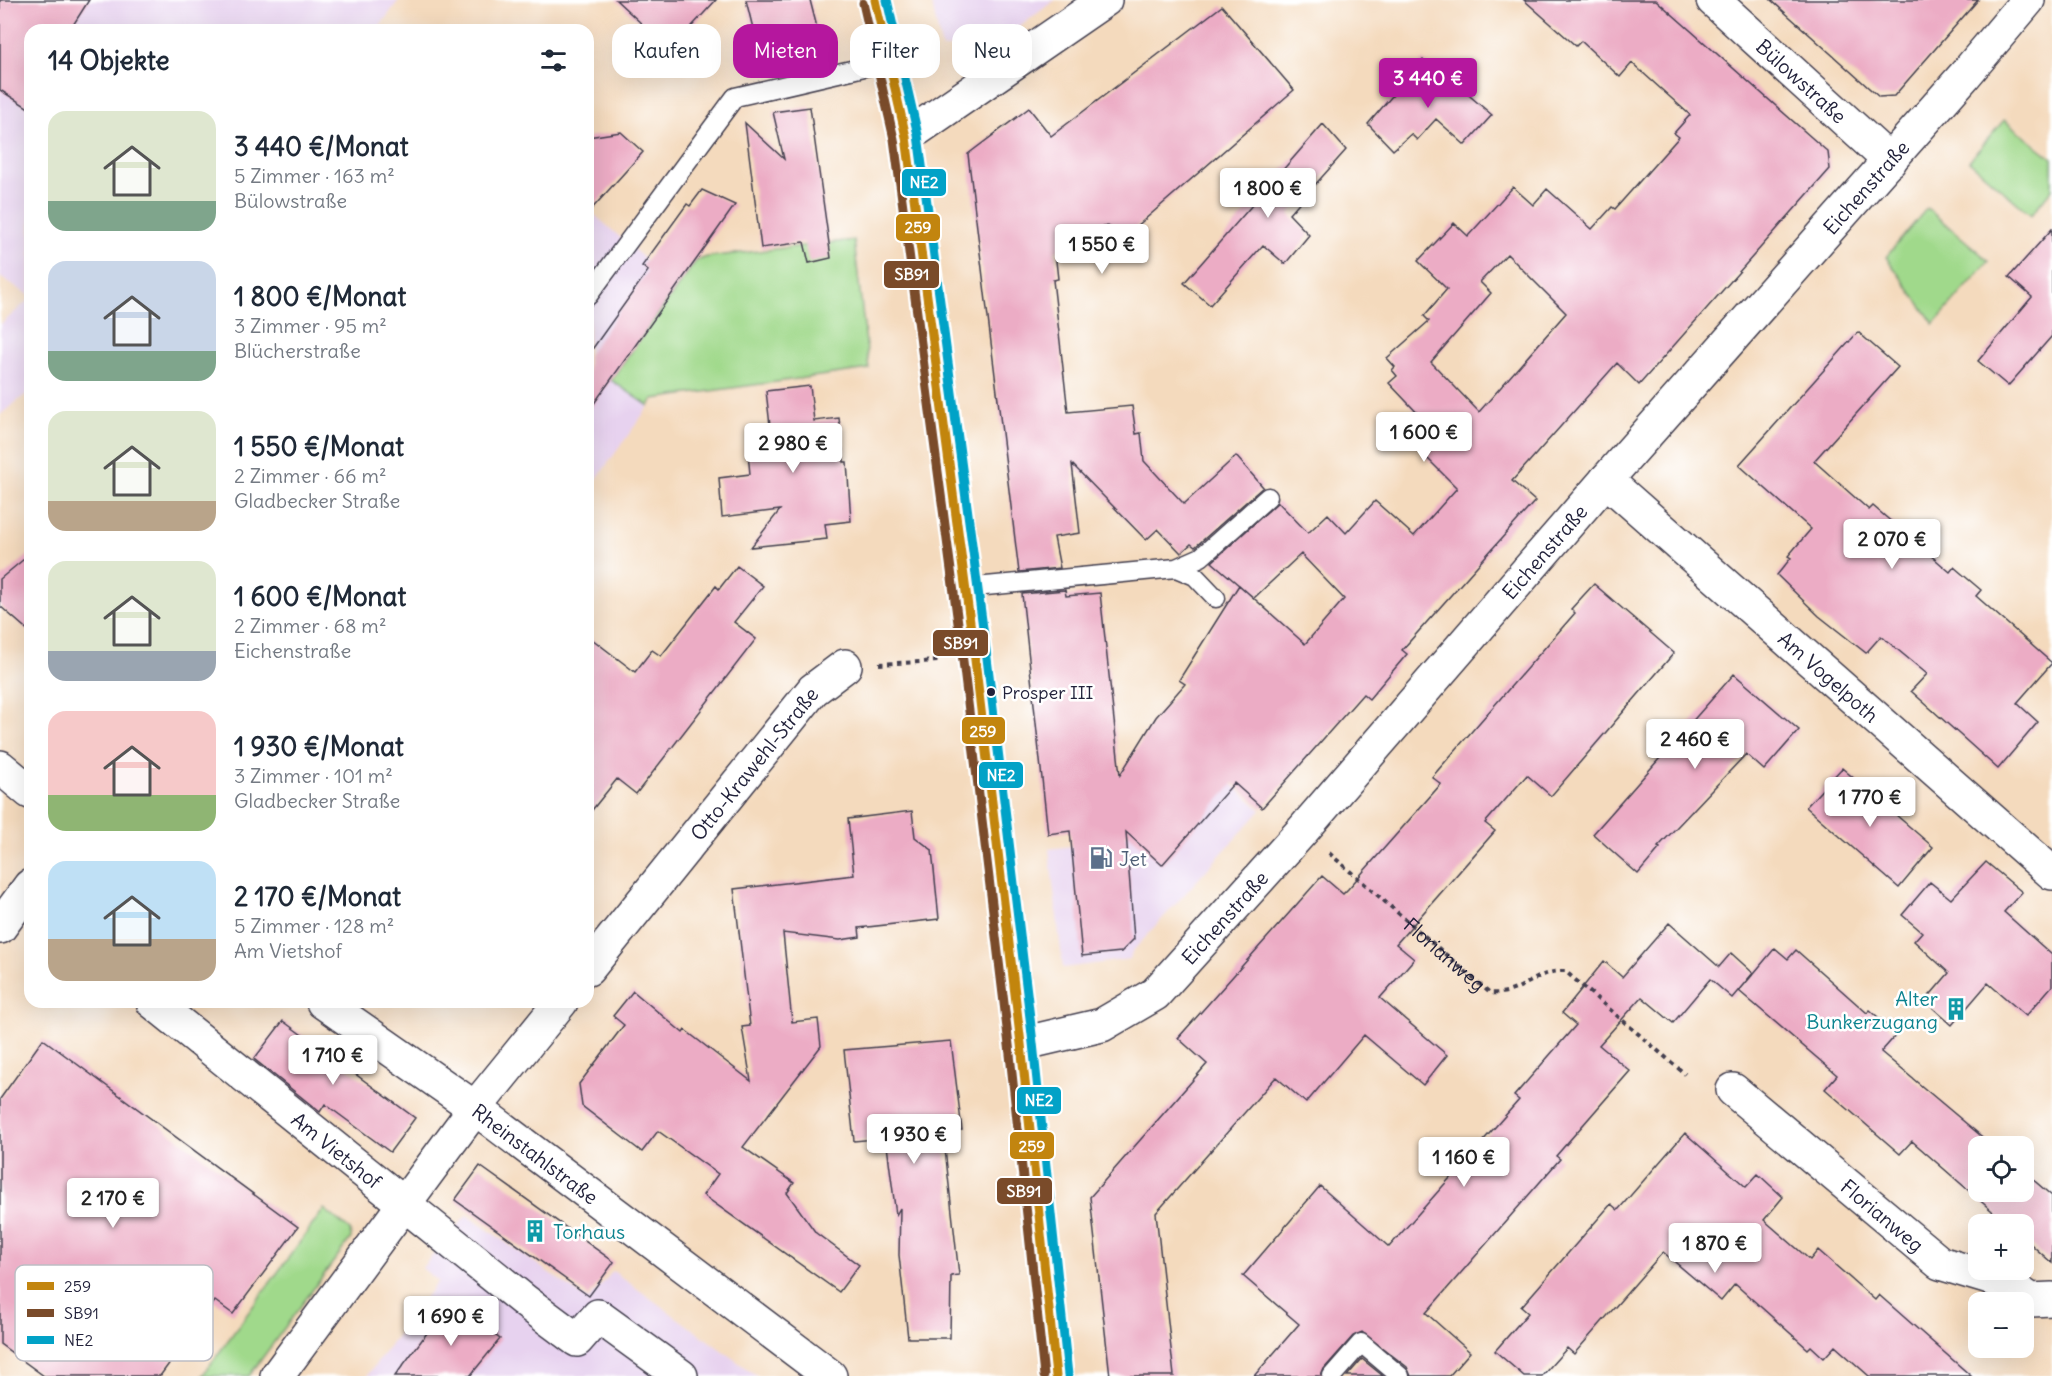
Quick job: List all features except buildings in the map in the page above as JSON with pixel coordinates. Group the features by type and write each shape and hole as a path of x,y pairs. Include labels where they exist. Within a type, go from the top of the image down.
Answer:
{"main road":[{"path":"875,0 881,24"},
{"path":"894,78 906,138 966,588 1021,1044 1056,1376"}],"street":[{"path":"906,138 1105,0"},
{"name":"Bülowstraße","path":"1713,0 1890,161"},
{"name":"Eichenstraße","path":"1021,1044 1102,1025 1155,994 1303,830 1606,480 1890,161 2028,0"},
{"name":"Am Vogelpoth","path":"1606,480 2052,873"},
{"name":"Otto-Krawehl-Straße","path":"594,962 813,690 845,666"},
{"path":"0,767 24,787"},
{"path":"0,927 20,892"},
{"name":"Am Vietshof","path":"161,1008 526,1302 577,1340 598,1317 681,1376"},
{"name":"Rheinstahlstraße","path":"332,1008 475,1108 830,1376"},
{"path":"277,1376 407,1204 475,1108 556,1008"},
{"name":"Florianweg","path":"1732,1090 1940,1263 2002,1282 2031,1300 2052,1299"}],"lane":[{"path":"594,288 735,97 850,70"},
{"path":"966,588 1176,568 1201,557 1268,497"},
{"path":"1176,568 1195,576 1216,598"},
{"path":"1332,1376 1361,1343 1400,1376"}],"path":[{"path":"845,666 975,660"},
{"name":"Florianweg","path":"1303,830 1490,993 1503,994 1516,990 1540,974 1551,970 1565,971 1685,1074"}],"shaded area":[{"path":"0,0 399,0 381,24 24,24 24,292 0,277"},
{"path":"931,0 1055,0 1023,24 952,24 952,47 942,49 940,24 936,24"},
{"path":"594,214 646,260 642,266 648,271 611,379 649,406 594,483"},
{"path":"24,304 24,396 0,415 0,325"},
{"path":"1201,756 1261,810 1132,952 1130,959 1063,968 1049,849 1122,840"},
{"path":"467,1215 588,1300 613,1271 757,1376 367,1376 438,1281 422,1268"}],"green space":[{"path":"2004,120 2052,158 2052,189 2031,215 1969,161"},
{"path":"1927,208 1989,261 1934,324 1886,257"},
{"path":"854,240 869,369 653,399 649,406 611,380 696,261 707,257"},
{"path":"324,1209 350,1230 351,1238 249,1376 202,1376"}],"transit line":[{"name":"259","path":"875,0 906,137 975,660 1021,1044 1056,1376"},
{"name":"NE2","path":"887,0 918,135 987,658 1033,1043 1068,1375"},
{"name":"SB91","path":"863,3 894,139 963,661 1009,1045 1044,1376"}],"place":[{"name":"Prosper III","path":"991,692"},
{"name":"Jet","path":"1101,858"},
{"name":"Alter Bunkerzugang","path":"1956,1009"},
{"name":"Torhaus","path":"535,1231"}]}
